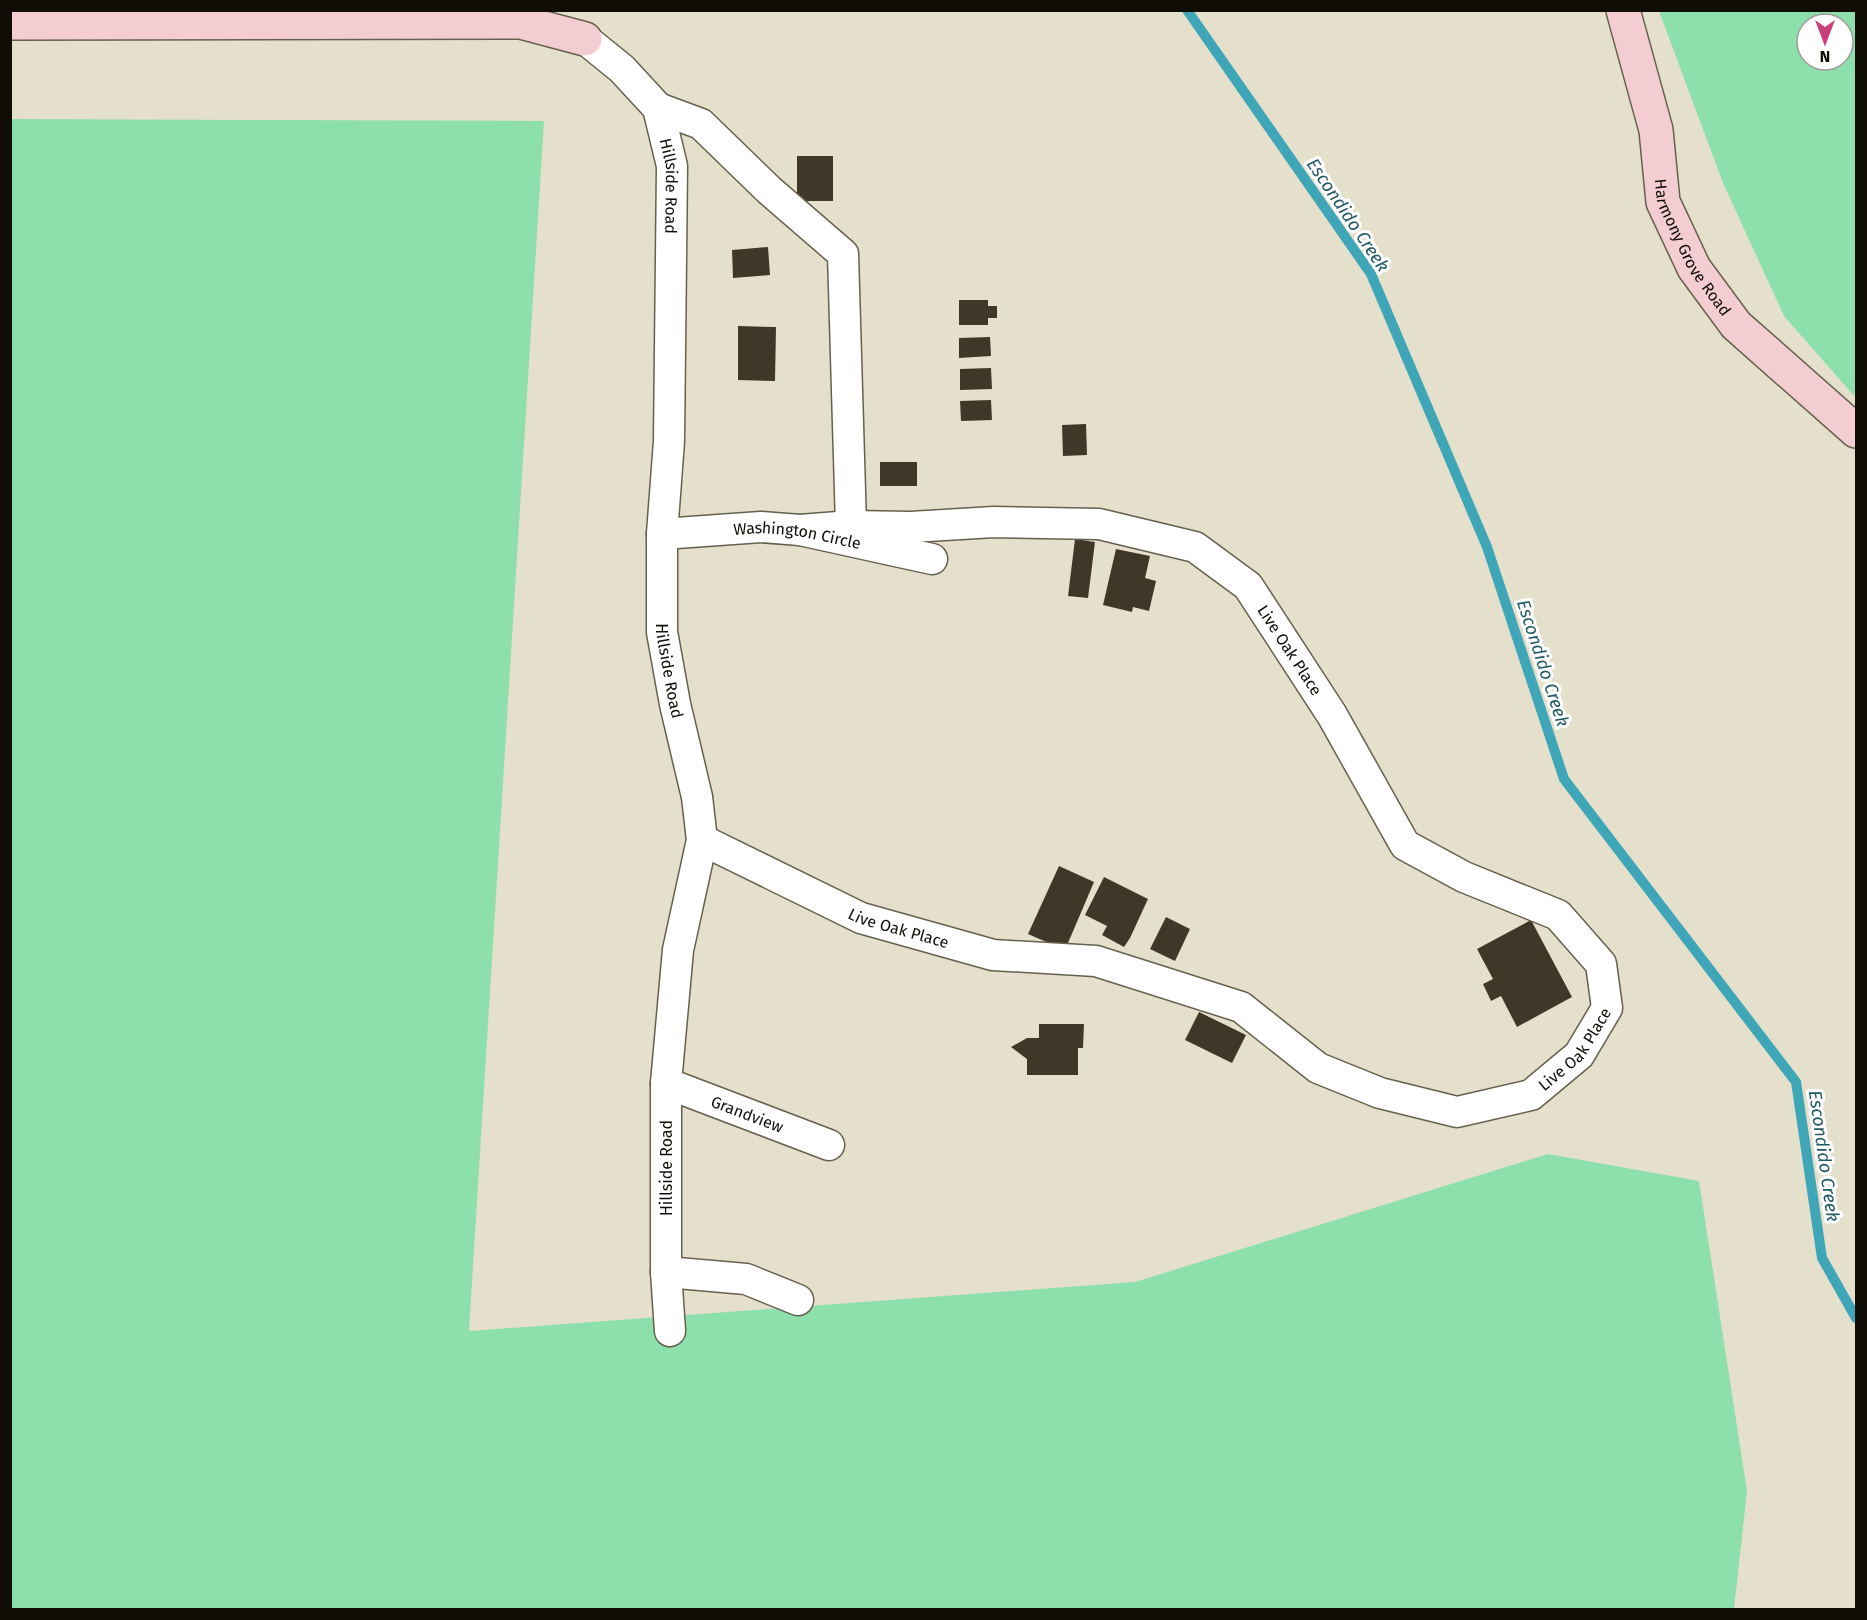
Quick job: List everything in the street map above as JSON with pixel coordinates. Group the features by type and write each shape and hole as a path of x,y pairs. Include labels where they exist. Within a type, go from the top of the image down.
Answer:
{"street":[{"name":"Harmony Grove Road","path":"1623,10 1656,130 1663,202 1694,268 1736,325 1857,431"},
{"path":"10,23 521,22 585,39"},
{"name":"Hillside Road","path":"585,39 622,69 658,108 672,166 669,441 662,534 662,632 675,704 697,797 702,840 678,950 666,1083 666,1272 670,1331"},
{"path":"658,108 701,124 769,190 843,254 851,526"},
{"name":"Live Oak Place","path":"702,840 861,918 993,955 1096,961 1241,1007 1317,1068 1380,1093 1457,1112 1531,1095 1580,1055 1607,1008 1601,964 1558,915 1464,877 1405,845 1332,715 1248,585 1195,547 1099,524 994,522 911,527 851,526 800,530"},
{"name":"Washington Circle","path":"662,534 761,527 800,530 932,559"},
{"name":"Grandview","path":"666,1083 829,1145"},
{"path":"666,1272 746,1280 798,1300"}],"green space":[{"path":"1659,11 1856,11 1856,398 1784,316 1723,183"},
{"path":"11,119 544,121 469,1331 1135,1282 1548,1154 1699,1181 1747,1491 1734,1609 11,1610"}],"building":[{"path":"797,156 833,156 833,201 797,201"},
{"path":"768,247 770,275 733,278 732,250"},
{"path":"959,300 988,300 988,306 997,306 997,318 988,318 988,325 959,325"},
{"path":"738,326 776,327 775,381 738,380"},
{"path":"990,337 991,356 959,358 959,338"},
{"path":"991,368 992,389 960,390 960,369"},
{"path":"991,400 992,420 961,421 960,401"},
{"path":"1086,424 1087,455 1063,456 1062,425"},
{"path":"880,462 917,462 917,486 880,486"},
{"path":"1075,539 1095,542 1088,598 1068,596"},
{"path":"1116,549 1150,556 1145,578 1156,581 1149,611 1133,607 1132,612 1103,605"},
{"path":"1059,866 1094,882 1065,950 1028,934"},
{"path":"1104,877 1148,899 1124,947 1102,935 1107,926 1085,915"},
{"path":"1166,917 1190,929 1175,961 1150,949"},
{"path":"1531,920 1572,997 1517,1027 1501,996 1491,1001 1483,984 1493,979 1477,949"},
{"path":"1199,1012 1246,1035 1232,1063 1185,1040"},
{"path":"1039,1024 1084,1024 1083,1048 1078,1048 1078,1075 1027,1075 1027,1059 1011,1047 1027,1038 1039,1038"}],"waterway":[{"name":"Escondido Creek","path":"1187,10 1371,274 1487,547 1564,779 1796,1082 1822,1258 1856,1318"}]}
